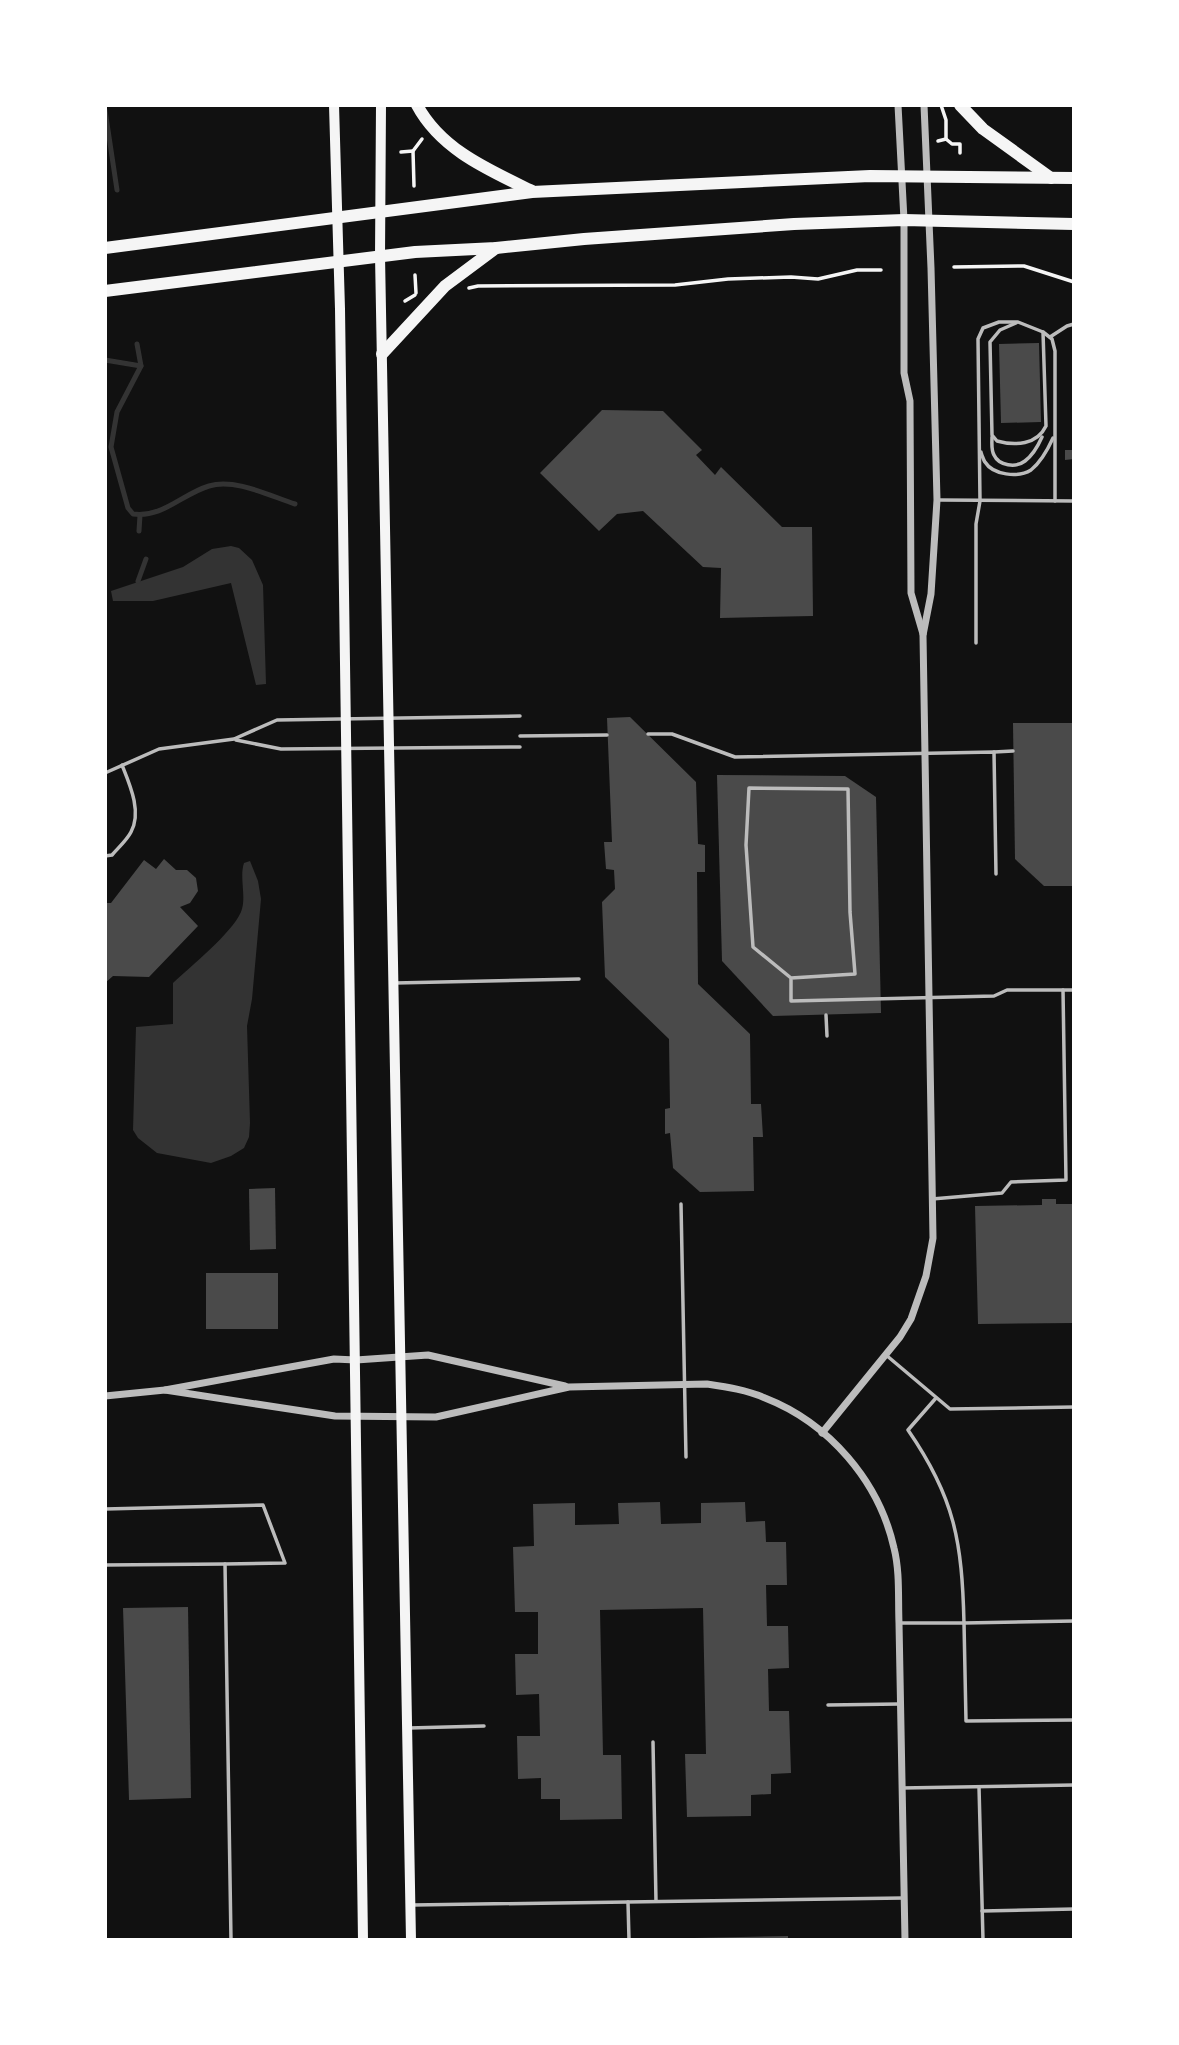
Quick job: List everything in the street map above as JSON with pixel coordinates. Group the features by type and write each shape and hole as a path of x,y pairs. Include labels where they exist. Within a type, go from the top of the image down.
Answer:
{"main road":[{"path":"334,105 346,719 363,1940"},
{"path":"380,105 380,256 411,1940"},
{"path":"417,105 448,144 486,169 532,192"},
{"path":"960,105 984,129 1051,178"},
{"path":"105,248 532,192 870,176 1074,178"},
{"path":"105,291 415,252 794,224 930,220 1074,224"},
{"path":"382,354 444,286 496,248"}],"street":[{"path":"898,105 904,220 904,373 910,401 911,593 923,635"},
{"path":"822,1433 886,1355 911,1319 926,1276 933,1238 923,635 931,594 937,500 930,220 924,105"},
{"path":"105,1396 165,1390 334,1359 428,1355 569,1387"},
{"path":"165,1390 335,1416 436,1417 569,1387 707,1384 729,1387 765,1398 795,1412 841,1448 854,1464 882,1511 894,1547 898,1572 905,1940"}],"lane":[{"path":"1017,321 1000,330 990,342 993,453 1008,465 1022,463 1028,458 1036,449 1046,423 1044,332"},
{"path":"976,643 976,524 980,501 978,339 983,328 992,324 1017,321 1044,332 1052,339 1055,351 1055,501"},
{"path":"1050,337 1074,324"},
{"path":"992,435 997,441 1004,443 1026,442 1040,437 1043,432"},
{"path":"979,446 984,462 990,468 1001,473 1020,474 1030,470 1042,458 1055,432"},
{"path":"937,500 1074,501"},
{"path":"105,771 159,749 234,739 277,720 520,716"},
{"path":"648,734 672,734 735,757 1013,751"},
{"path":"520,736 607,735"},
{"path":"234,739 281,749 520,747"},
{"path":"994,752 996,874"},
{"path":"105,856 112,855 132,832 134,797 122,765"},
{"path":"748,788 848,789 850,912 855,974 791,978 752,947 746,845 748,788"},
{"path":"791,978 791,1000 994,996 1007,990 1074,989"},
{"path":"393,983 579,979"},
{"path":"932,1199 1002,1194 1011,1182 1066,1180 1063,990"},
{"path":"826,1014 827,1036"},
{"path":"681,1204 686,1457"},
{"path":"886,1355 950,1409 1074,1407"},
{"path":"936,1398 908,1430 938,1479 956,1529 961,1556 966,1721 1074,1720"},
{"path":"105,1508 263,1505 285,1563 105,1565"},
{"path":"225,1564 231,1940"},
{"path":"899,1623 1074,1621"},
{"path":"828,1705 901,1704"},
{"path":"407,1728 484,1726"},
{"path":"653,1742 656,1901"},
{"path":"902,1788 1074,1785"},
{"path":"979,1787 982,1940"},
{"path":"411,1905 905,1898"},
{"path":"628,1902 629,1940"},
{"path":"982,1910 1074,1909"}],"path":[{"path":"941,105 946,120 946,139"},
{"path":"414,186 413,151 427,135"},
{"path":"936,141 946,139"},
{"path":"946,139 952,144 960,144 960,153"},
{"path":"401,152 413,151"},
{"path":"954,267 1024,266 1074,282"},
{"path":"461,290 478,286 675,285 728,279 818,279 857,270 880,270"},
{"path":"405,301 416,294 415,275"}],"shaded area":[{"path":"231,546 239,548 252,560 263,585 266,684 256,685 231,583 153,601 113,601 111,591 183,567 212,549"},
{"path":"250,861 258,881 261,899 247,1026 249,1137 244,1148 211,1163 157,1153 138,1138 133,1130 136,1027 173,1024 173,983 236,921 243,906 244,863"}],"building":[{"path":"1039,343 1041,422 1001,423 999,344"},
{"path":"602,410 663,411 702,450 696,455 715,475 721,467 782,527 812,527 813,616 720,618 721,568 703,567 643,511 617,514 599,531 540,473"},
{"path":"1065,450 1074,450 1074,459 1065,460"},
{"path":"630,717 696,782 698,844 705,845 705,872 697,872 698,984 750,1034 751,1104 761,1104 763,1137 753,1137 754,1191 700,1192 673,1168 670,1133 665,1134 665,1109 670,1108 669,1039 605,977 602,902 615,889 614,870 606,869 604,842 612,842 607,718"},
{"path":"1013,723 1074,723 1074,886 1044,886 1015,859"},
{"path":"717,775 845,776 876,797 881,1013 773,1016 722,961"},
{"path":"164,859 176,870 187,870 196,878 198,891 190,903 180,907 198,926 149,977 113,976 105,983 105,903 111,903 144,860 156,869"},
{"path":"275,1188 276,1249 250,1250 249,1189"},
{"path":"1042,1199 1056,1199 1056,1204 1074,1204 1074,1323 978,1324 975,1206 1042,1205"},
{"path":"206,1273 278,1273 278,1329 206,1329"},
{"path":"660,1502 661,1524 701,1523 701,1503 745,1502 746,1522 765,1521 766,1542 786,1542 787,1585 766,1585 767,1626 788,1626 789,1668 768,1669 769,1711 789,1711 791,1773 771,1774 771,1794 751,1795 751,1816 687,1817 685,1754 706,1754 703,1608 600,1610 603,1755 621,1755 622,1819 560,1820 560,1799 541,1799 541,1778 518,1779 517,1736 540,1736 539,1694 516,1695 515,1654 538,1654 538,1612 515,1612 513,1547 534,1546 533,1504 575,1503 575,1525 619,1524 618,1503"},
{"path":"188,1607 191,1798 129,1800 123,1608"},
{"path":"788,1936 788,1940 694,1938"}],"waterway":[{"path":"105,110 117,190"},
{"path":"137,344 141,366 117,412 111,447 128,508 133,514 163,509 199,490 219,484 241,486 295,504"},
{"path":"105,360 141,366"},
{"path":"139,531 140,515"},
{"path":"138,581 146,559"}]}
